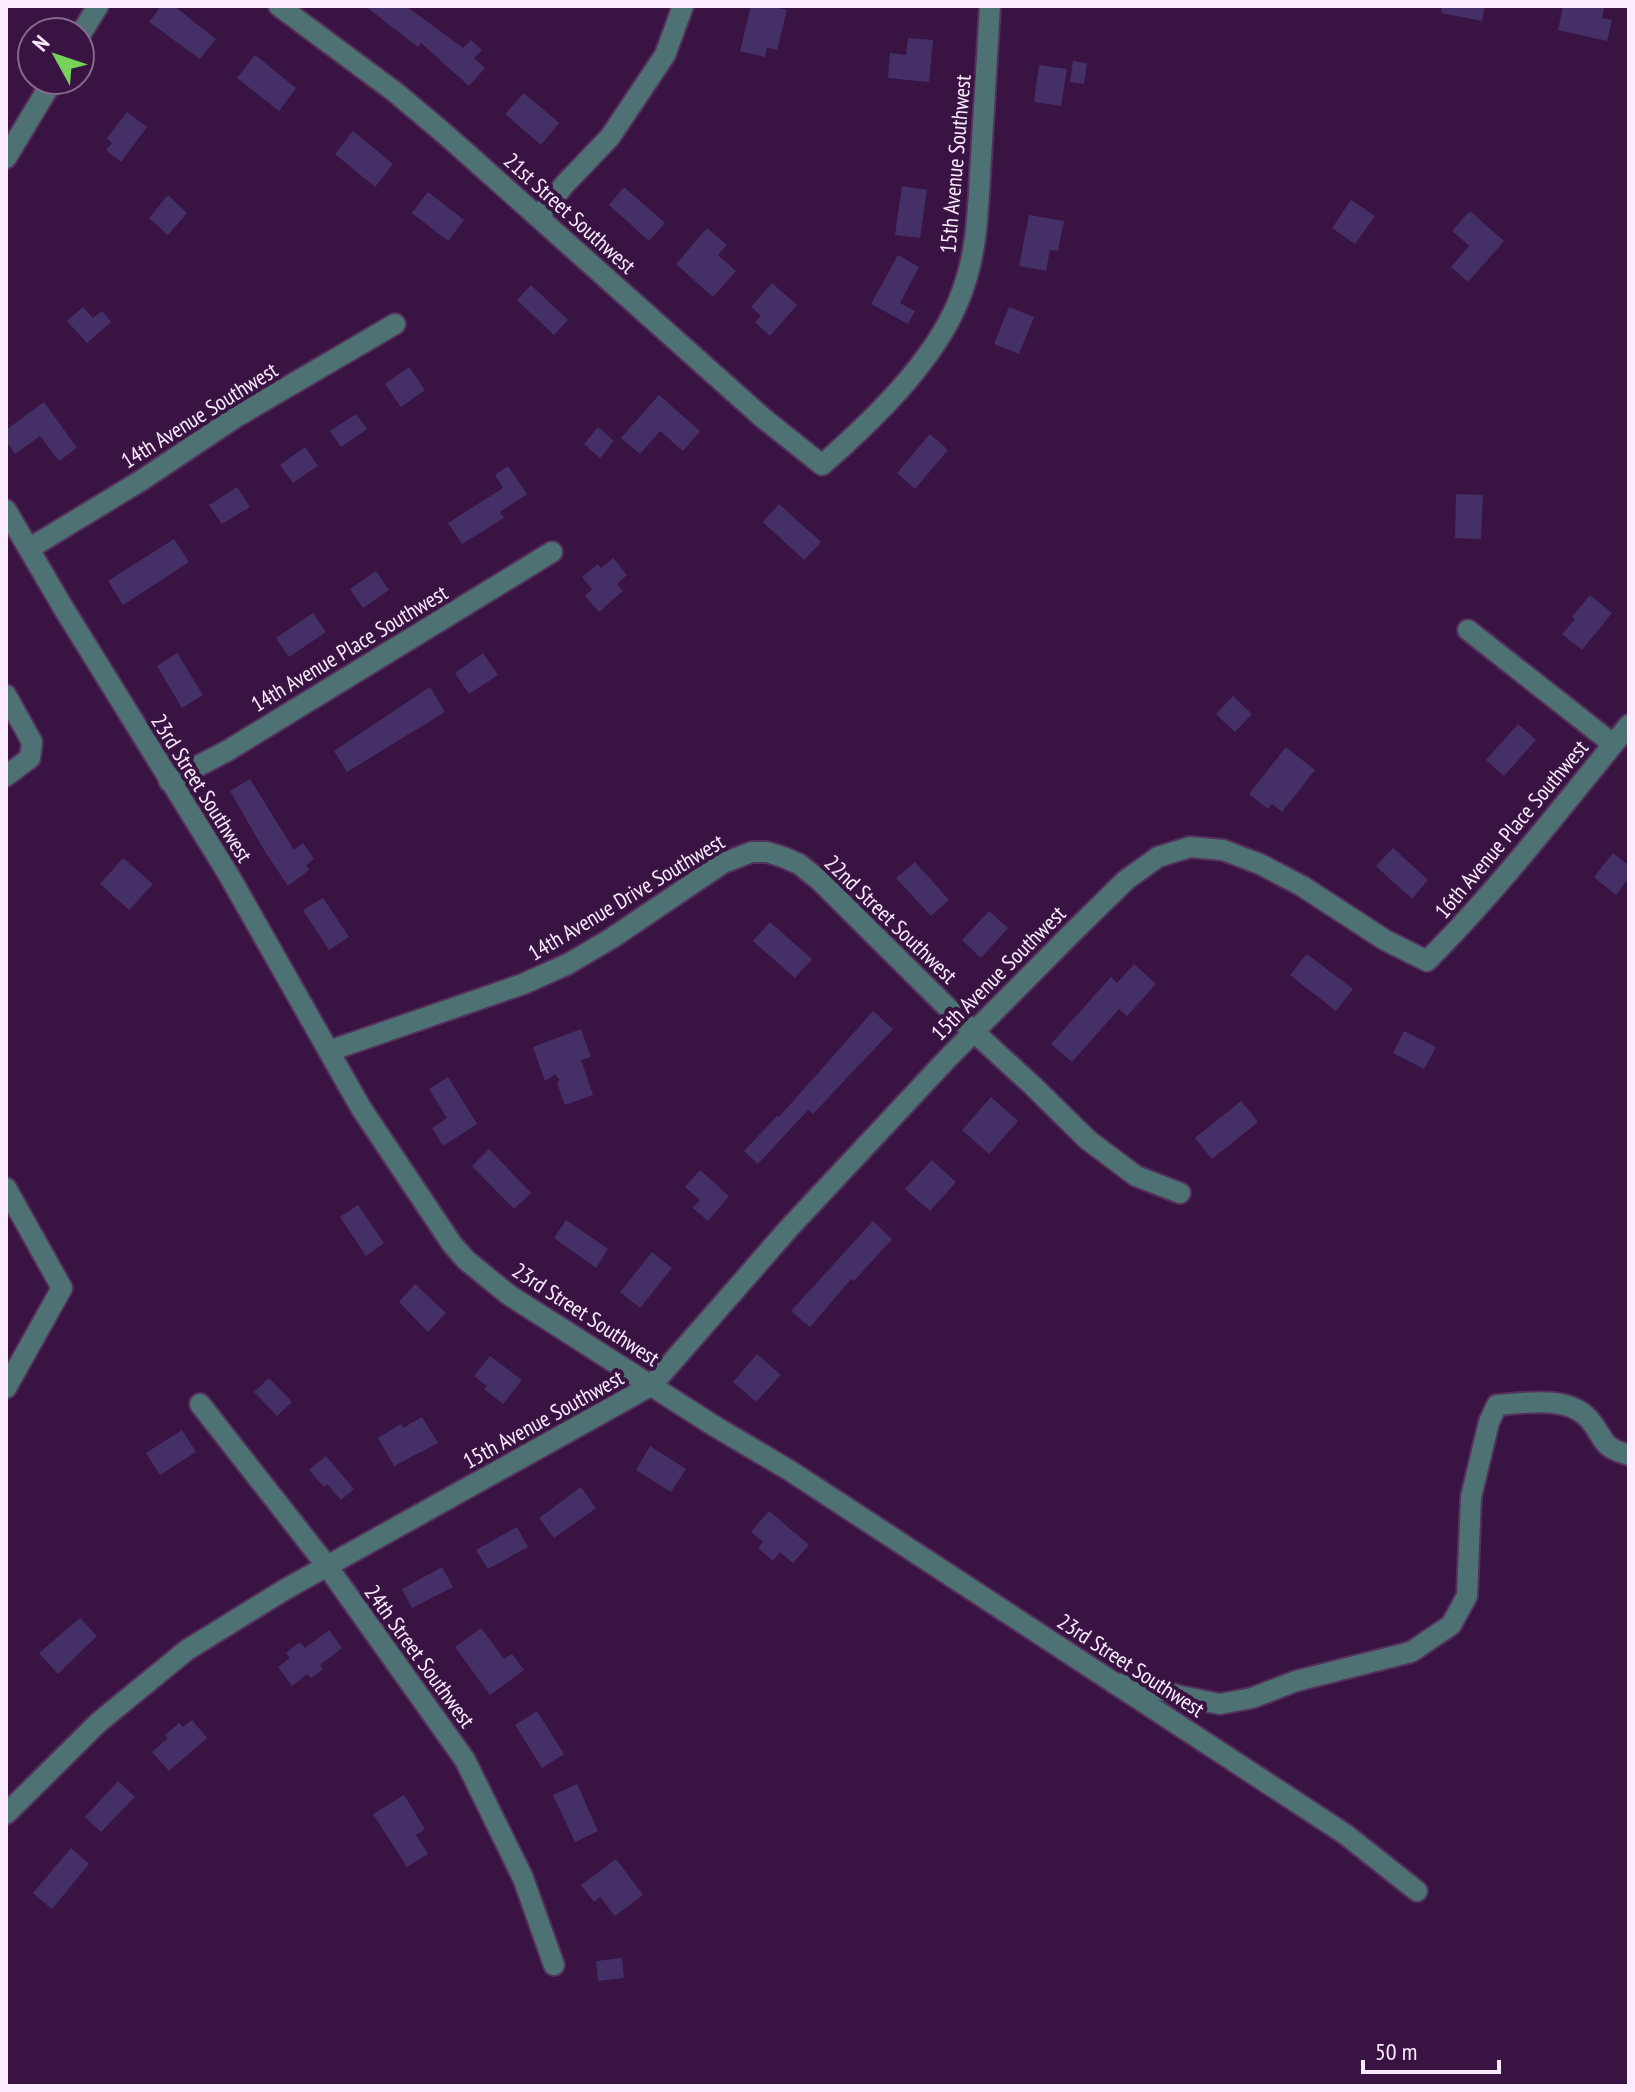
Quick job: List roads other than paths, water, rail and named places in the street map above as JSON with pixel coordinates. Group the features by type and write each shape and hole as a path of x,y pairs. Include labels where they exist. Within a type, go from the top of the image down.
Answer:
{"street":[{"name":"21st Street Southwest","path":"279,6 395,92 762,417 822,465"},
{"path":"538,217 610,137 665,55 683,6"},
{"name":"15th Avenue Southwest","path":"822,465 858,434 899,390 938,337 957,306 966,283 977,225 990,6"},
{"path":"6,158 43,96"},
{"name":"14th Avenue Southwest","path":"30,548 142,480 236,417 395,324"},
{"name":"23rd Street Southwest","path":"6,510 227,872 361,1108 432,1219 466,1260 509,1295 789,1470 1345,1834 1417,1891"},
{"name":"14th Avenue Place Southwest","path":"169,781 227,751 552,552"},
{"path":"1468,630 1613,744"},
{"path":"6,695 32,742 30,758 6,776"},
{"name":"16th Avenue Place Southwest","path":"1174,850 1207,847 1260,864 1302,886 1385,940 1427,961 1515,864 1629,725"},
{"name":"15th Avenue Southwest","path":"6,1814 72,1746 166,1665 219,1629 652,1385 790,1227 974,1033 1126,880 1158,857 1174,850"},
{"name":"14th Avenue Drive Southwest","path":"329,1051 545,974 612,938 723,863 752,852 767,852"},
{"name":"22nd Street Southwest","path":"767,852 799,864 818,879 1088,1140 1136,1176 1180,1193"},
{"path":"6,1188 62,1288 6,1388"},
{"path":"1115,1684 1138,1683 1220,1704 1252,1698 1296,1681 1411,1652 1451,1625 1467,1596 1471,1497 1489,1422 1497,1405 1539,1401 1569,1407 1587,1416 1608,1449 1629,1455"},
{"name":"24th Street Southwest","path":"200,1404 327,1566 465,1760 523,1878 554,1965"}]}
